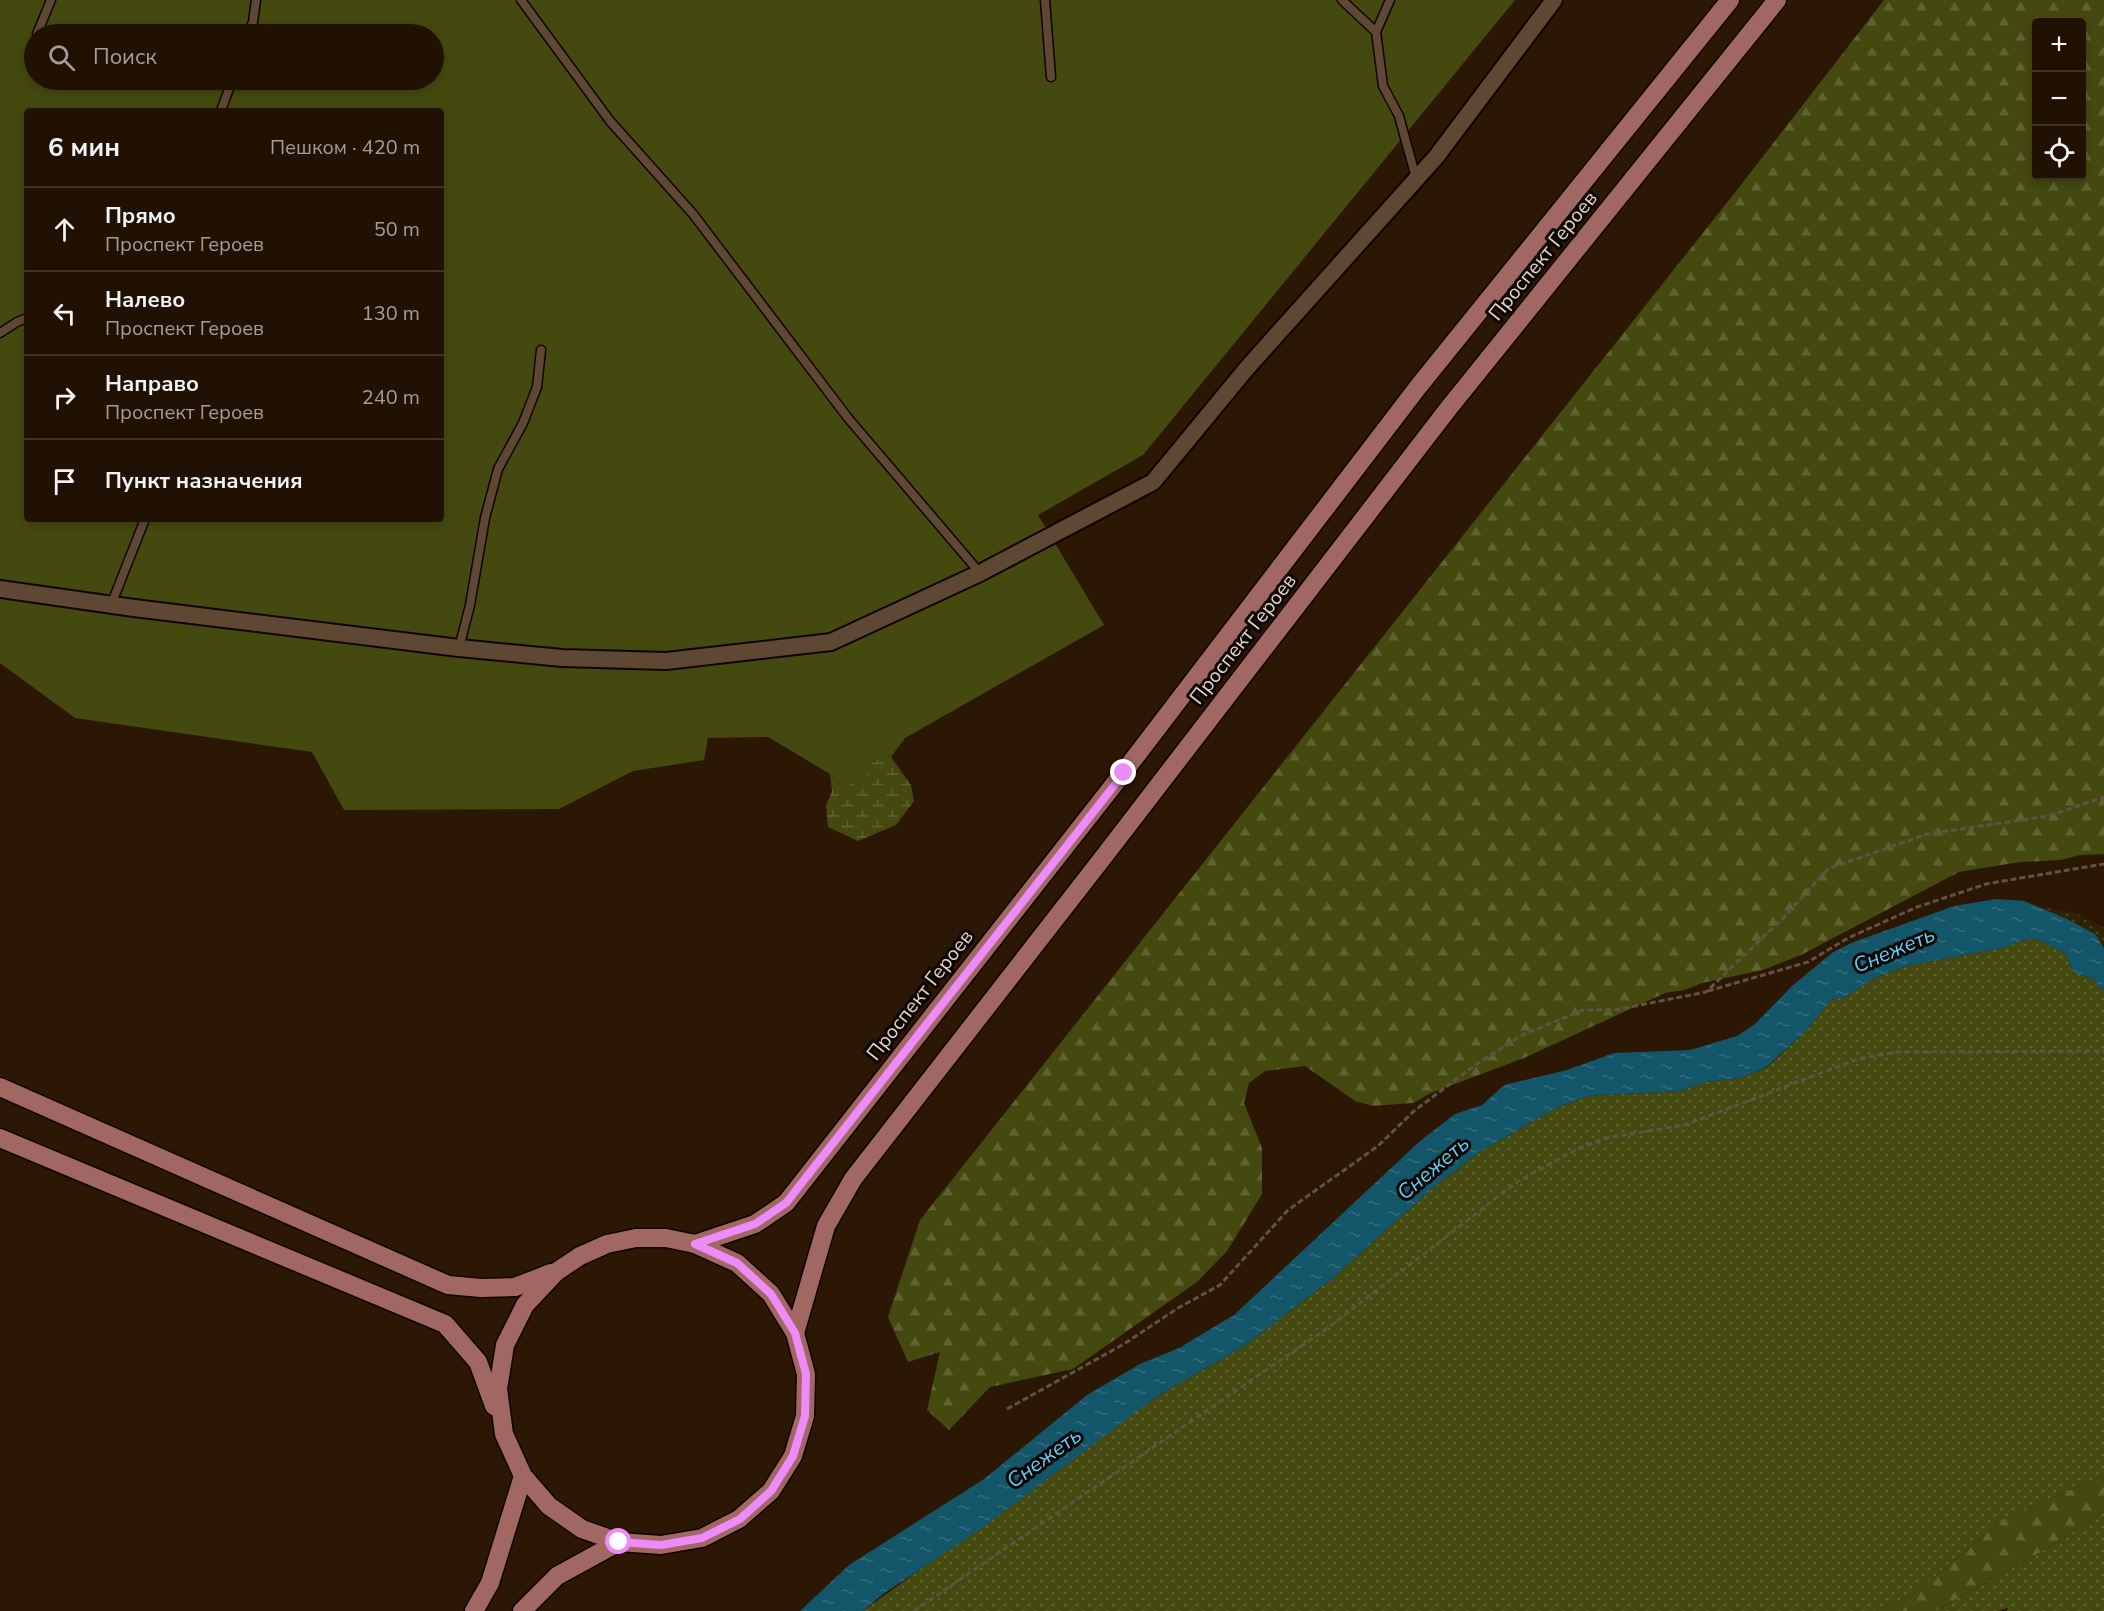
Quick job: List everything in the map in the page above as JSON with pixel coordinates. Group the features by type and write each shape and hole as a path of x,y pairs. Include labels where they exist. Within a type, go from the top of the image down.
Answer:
{"main road":[{"name":"Проспект Героев","path":"695,1244 755,1224 786,1203 1124,773 1418,387 1730,0"},
{"name":"Проспект Героев","path":"795,1333 826,1226 853,1179 1448,409 1777,0"},
{"path":"0,1088 448,1285 481,1288 514,1287 556,1272"},
{"path":"0,1138 445,1324 478,1362 504,1434"},
{"name":"Проспект Героев","path":"636,1239 666,1239 695,1244 737,1263 771,1294 795,1333 806,1374 805,1416 793,1456 771,1491 740,1519 702,1538 661,1545 619,1542 582,1529 549,1506 523,1476 504,1434 498,1389 505,1345 525,1305 556,1272 580,1256 598,1248 636,1239"},
{"path":"474,1611 490,1583 523,1476"},
{"path":"522,1611 557,1575 619,1542"}],"street":[{"path":"0,589 459,648 562,658 666,661 831,642 980,573 1153,482 1247,368 1436,157 1554,0"}],"lane":[{"path":"41,24 51,0"},
{"path":"252,24 256,0"},
{"path":"521,0 610,120 693,214 848,418 980,573"},
{"path":"1045,0 1051,77"},
{"path":"1342,0 1376,32"},
{"path":"1390,0 1376,32 1383,86 1399,116 1416,179"},
{"path":"222,108 228,90"},
{"path":"0,333 24,319"},
{"path":"459,648 470,605 485,518 498,469 523,423 537,387 541,350"},
{"path":"111,605 144,522"}],"path":[{"path":"1706,992 1782,919 1828,869 1927,834 2049,816 2104,797"},
{"path":"1007,1409 1124,1344 1178,1308 1220,1285 1288,1210 1378,1146 1414,1111 1474,1066 1522,1035 1583,1010 1616,1010 1706,992 1808,962 1848,938 1917,907 1986,884 2104,864"},
{"path":"914,1611 1329,1327 1517,1182 1577,1149 1606,1138 1685,1125 1858,1059 1898,1052 2104,1051"}],"green space":[{"path":"0,0 1515,0 1143,455 1038,515 1104,625 905,738 891,757 885,756 872,762 863,781 844,786 830,774 768,737 708,738 704,760 633,771 559,809 344,810 312,752 75,718 0,663"},
{"path":"1884,0 2104,0 2104,854 2080,855 2060,860 2020,862 1959,872 1801,955 1763,970 1665,993 1524,1058 1431,1093 1413,1103 1373,1106 1355,1101 1305,1066 1265,1071 1249,1083 1244,1103 1262,1148 1262,1194 1227,1251 1197,1282 1073,1369 990,1387 949,1430 927,1410 940,1352 908,1362 888,1317 920,1220 1737,190"},
{"path":"885,756 891,757 911,785 914,801 896,825 858,841 828,827 826,806 832,791 830,774 844,786 872,762"},
{"path":"2026,939 2039,940 2066,954 2074,972 2093,979 2104,990 2104,1475 2005,1518 1914,1594 1874,1611 863,1611 1159,1395 1244,1346 1333,1278 1435,1186 1481,1151 1556,1108 1589,1096 1680,1091 1706,1082 1740,1078 1766,1068 1807,1030 1831,1000 1845,997 1876,977 1907,966 2007,947"},
{"path":"2104,1475 2104,1511 2053,1545 1935,1611 1874,1611 1914,1594 2005,1518"},
{"path":"2104,1511 2104,1611 2007,1611 2008,1608 1998,1611 1935,1611 2053,1545"}],"sand":[{"path":"2040,907 2073,912 2104,928 2104,948 2091,933"}],"water":[{"name":"Снежеть","path":"1996,899 2024,901 2067,919 2095,934 2104,948 2104,990 2093,979 2074,972 2066,954 2039,940 2026,939 2007,947 1907,966 1876,977 1845,997 1831,1000 1807,1030 1765,1068 1740,1078 1706,1082 1680,1091 1589,1096 1556,1108 1481,1151 1435,1186 1333,1278 1244,1346 1159,1395 982,1528 883,1594 863,1611 800,1611 849,1565 984,1479 1087,1395 1140,1364 1179,1348 1234,1315 1420,1141 1455,1114 1482,1105 1504,1085 1567,1070 1614,1053 1690,1050 1737,1036 1755,1024 1792,986 1832,953 1851,943 1954,906"}],"route":[{"path":"619,1542 661,1545 702,1538 740,1519 771,1491 793,1456 805,1416 806,1374 795,1333 771,1294 737,1263 695,1244 755,1224 786,1203 1124,773"}]}
